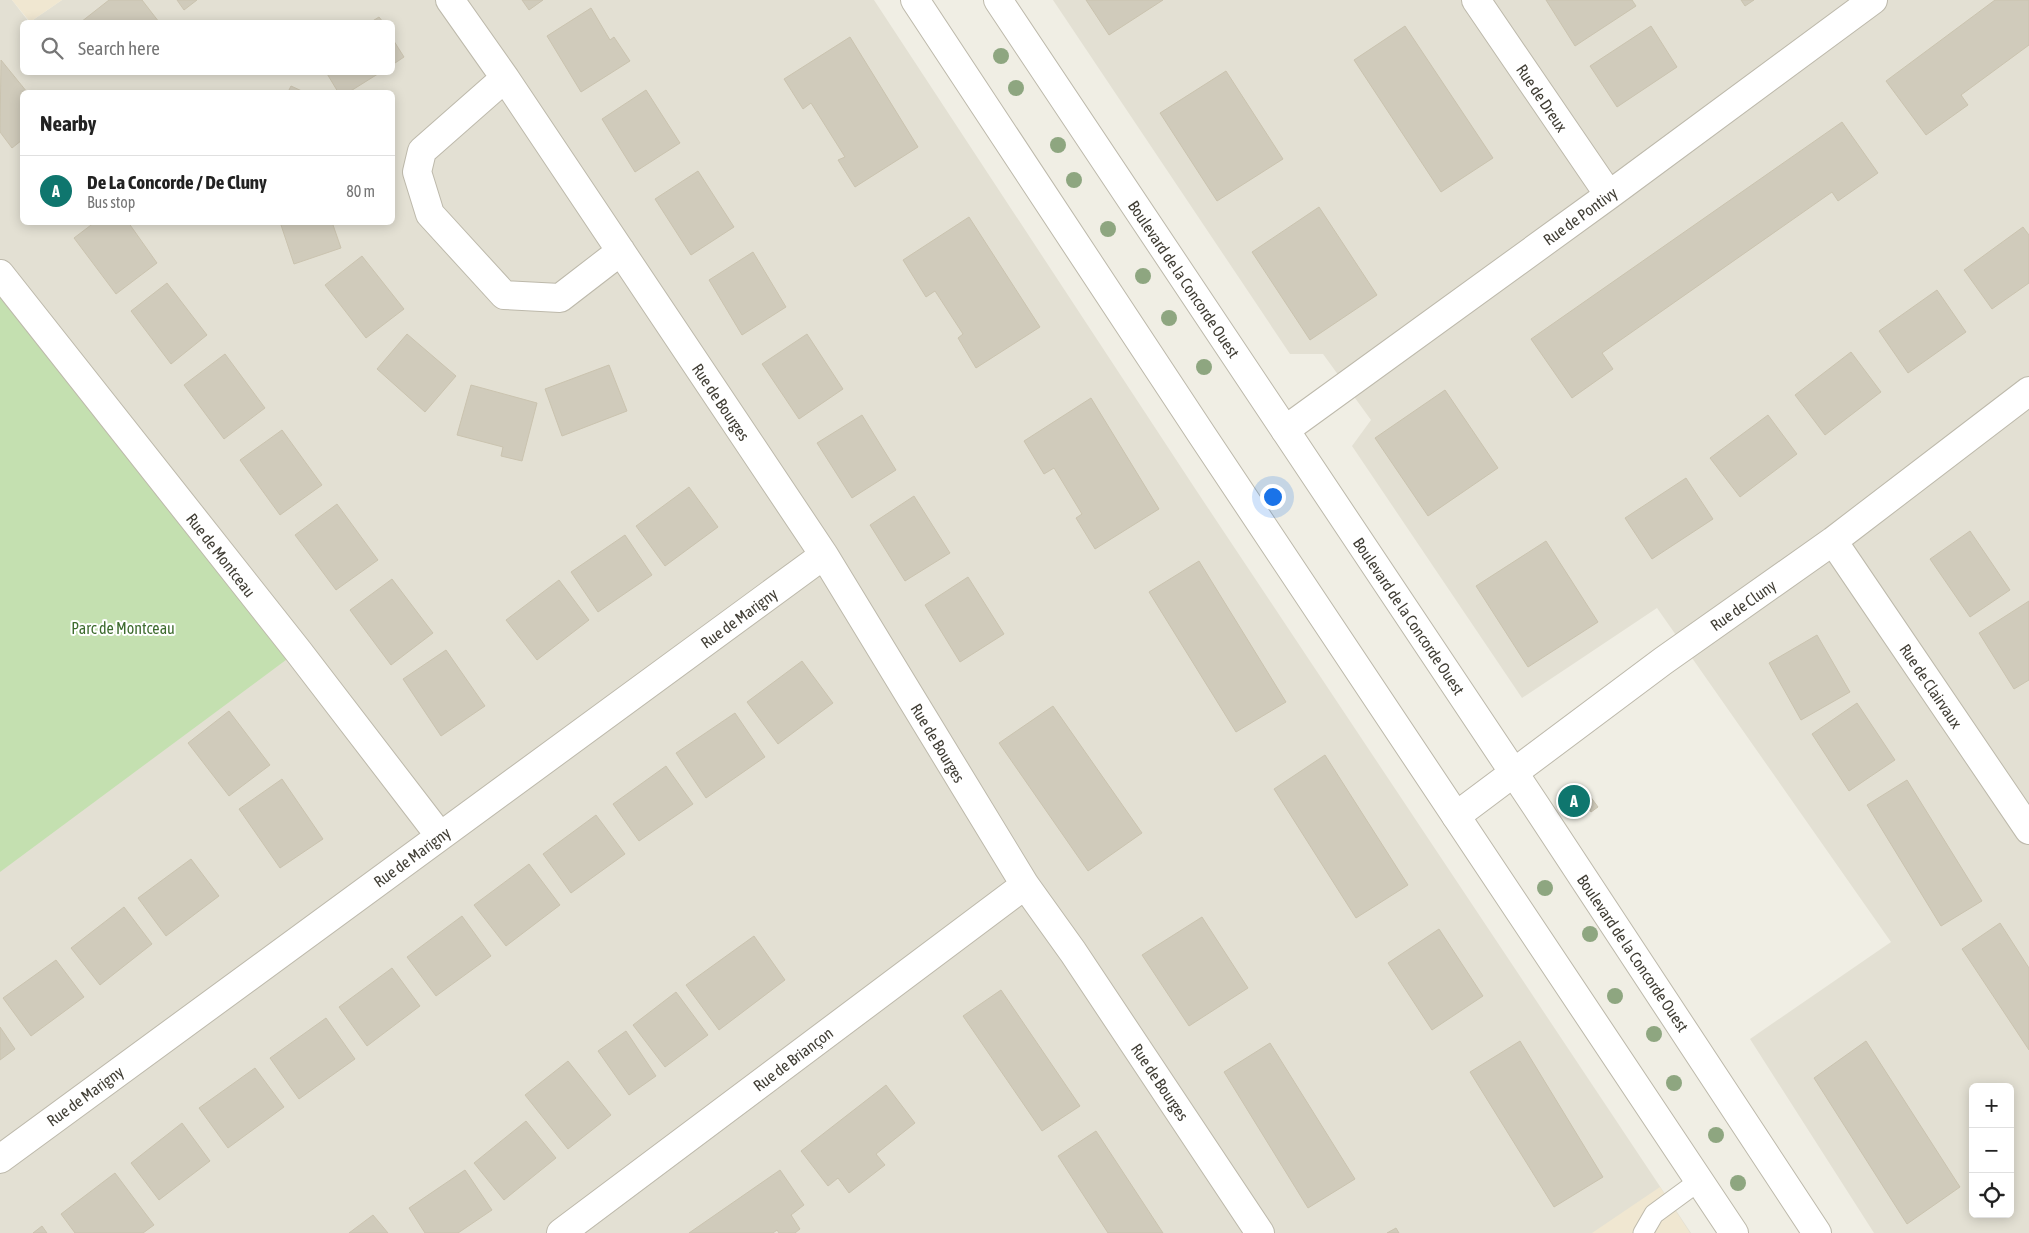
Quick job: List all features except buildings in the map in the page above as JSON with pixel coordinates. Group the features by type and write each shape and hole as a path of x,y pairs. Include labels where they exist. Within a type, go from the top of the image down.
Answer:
{"street":[{"name":"Rue de Bourges","path":"450,0 506,78 824,555 1025,885 1073,952 1260,1233"},
{"path":"916,0 1734,1233"},
{"name":"Boulevard de la Concorde Ouest","path":"998,0 1818,1233"},
{"name":"Rue de Dreux","path":"1476,0 1609,195"},
{"name":"Rue de Pontivy","path":"1285,430 1609,195 1873,0"},
{"path":"506,78 422,151 417,172 430,214 504,295 560,298 621,251"},
{"name":"Rue de Montceau","path":"0,274 298,651 440,836"},
{"name":"Rue de Cluny","path":"1456,816 1663,661 1833,541 2029,391"},
{"name":"Rue de Clairvaux","path":"1833,541 2029,830"},
{"name":"Rue de Marigny","path":"0,1159 824,555"},
{"name":"Rue de Briançon","path":"561,1233 1025,885"}],"lane":[{"path":"1644,1233 1654,1214 1699,1181"}],"shaded area":[{"path":"0,0 12,0 27,20 20,20 20,75 395,75 395,20 33,20 62,0 874,0 1196,490 1691,1233 0,1233"},
{"path":"12,0 62,0 33,20 28,20"},
{"path":"1053,0 2029,0 2029,1233 1874,1233 1750,1039 1891,942 1657,608 1522,698 1352,446 1371,420 1323,354 1290,354"},
{"path":"1660,1187 1690,1233 1592,1233"}],"green space":[{"name":"Parc de Montceau","path":"0,274 298,651 0,872"}],"place":[{"name":"De La Concorde / De Cluny","path":"1574,801"}]}
